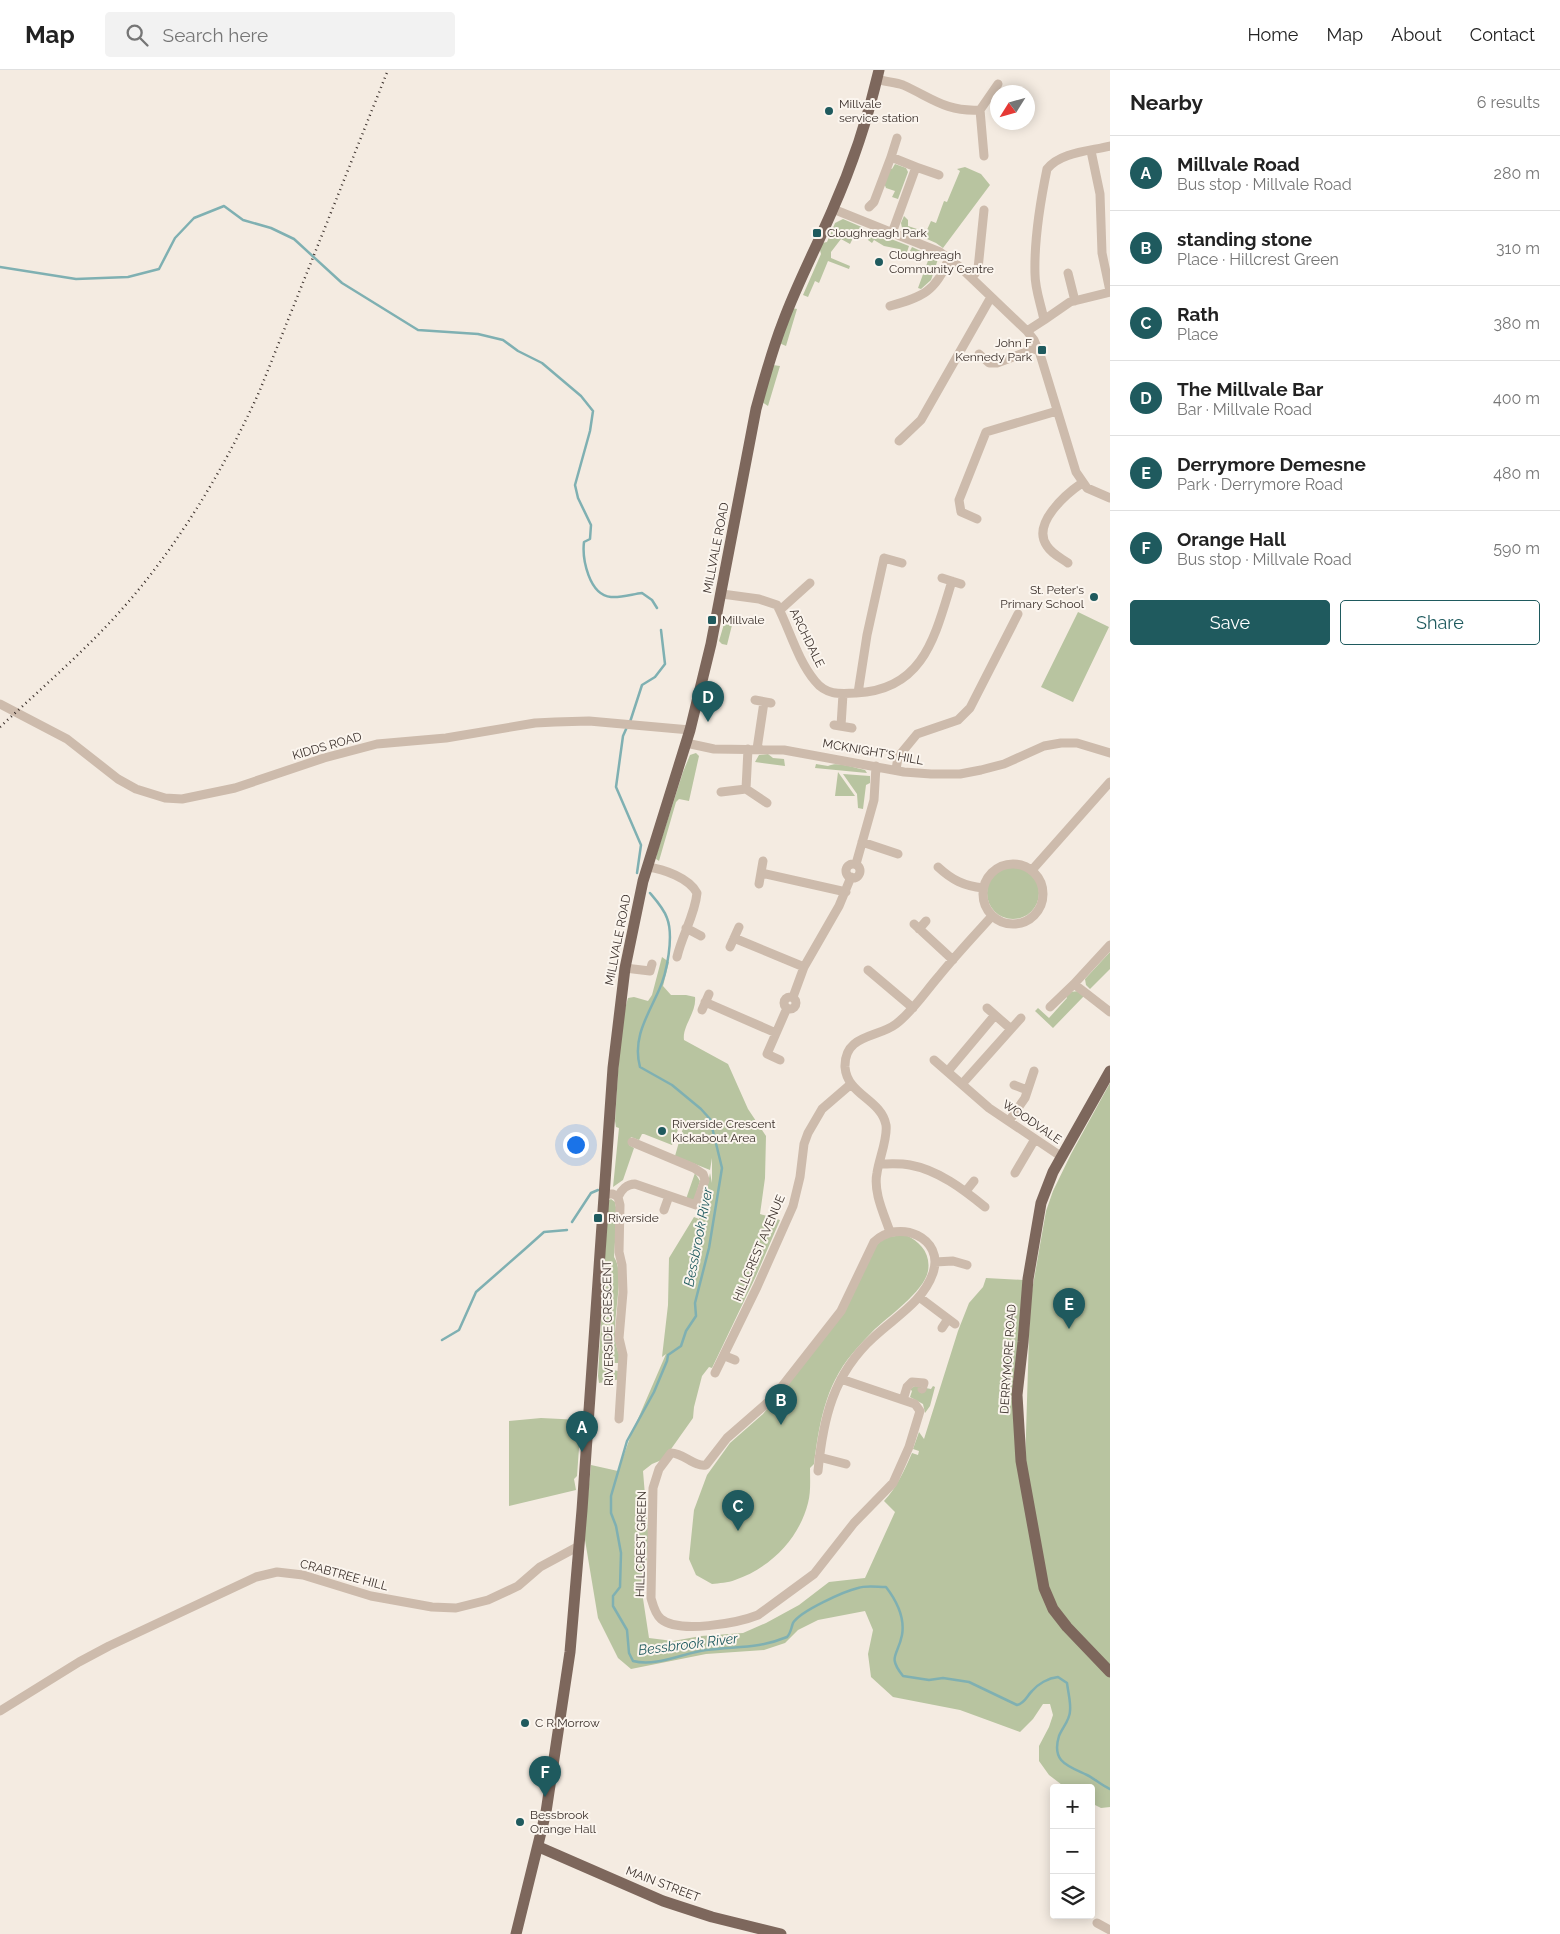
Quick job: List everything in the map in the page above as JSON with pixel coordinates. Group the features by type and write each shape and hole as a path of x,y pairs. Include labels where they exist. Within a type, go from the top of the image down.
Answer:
{"main road":[{"name":"MILLVALE ROAD","path":"516,1934 539,1847 558,1739 570,1652 615,1050 625,968 647,866 690,730 722,594 751,436 763,384 783,322 833,209 865,121 878,74"},
{"name":"DERRYMORE ROAD","path":"1110,1072 1052,1172 1041,1203 1030,1259 1017,1395 1018,1439 1021,1462 1044,1588 1053,1609 1110,1672"},
{"name":"MAIN STREET","path":"539,1847 663,1901 720,1919 781,1934"}],"street":[{"path":"878,74 947,106 964,111 980,110"},
{"path":"984,156 980,110 998,84"},
{"path":"869,206 874,202 897,138"},
{"path":"1044,320 1038,300 1035,273 1036,245 1047,169 1060,158 1110,146"},
{"path":"1027,331 1070,302 1110,291 1102,253 1100,194 1091,151"},
{"path":"891,157 940,175"},
{"path":"892,233 916,167"},
{"path":"833,209 940,252 972,278 1027,331 1037,348 1076,472 1087,488 1110,498"},
{"path":"972,278 978,269 984,210"},
{"path":"890,306 923,295 934,286 948,258"},
{"path":"1068,273 1075,301"},
{"path":"898,441 921,420 991,297"},
{"path":"979,354 989,364 997,363 1037,348"},
{"path":"977,519 961,512 959,500 986,432 1057,411"},
{"path":"1068,563 1048,548 1043,537 1044,529 1049,516 1057,504 1066,494 1082,483"},
{"path":"858,693 867,635 884,558 902,563"},
{"name":"ARCHDALE","path":"722,594 771,602 777,605 799,654 815,681 824,690 843,694 872,692 886,689 919,665 957,583 942,578"},
{"path":"780,610 807,590"},
{"path":"896,770 898,757 917,734 958,720 970,708 1018,614"},
{"path":"843,694 838,726 852,728"},
{"path":"746,790 752,749 763,702"},
{"name":"KIDDS ROAD","path":"0,704 67,739 118,779 136,789 165,798 182,799 235,788 324,758 377,744 446,738 535,723 589,722 690,730"},
{"name":"MCKNIGHT'S HILL","path":"686,743 714,749 784,750 896,770 931,774 960,774 981,770 1004,764 1044,746 1061,743 1076,743 1110,753"},
{"path":"780,1060 767,1054 787,1008 784,1001 787,997 793,997 804,967 846,892 851,877 847,874 847,869 849,866 856,864 874,800 876,766"},
{"path":"1032,870 1110,782"},
{"path":"721,792 746,790 767,803"},
{"path":"862,842 898,854"},
{"path":"759,884 763,861"},
{"path":"1018,864 1027,866 1032,870 1039,877 1043,886 1042,906 1029,921 1020,924 1000,922 986,908 983,898 987,878 1003,866 1018,864"},
{"path":"647,866 683,880 698,893 677,957"},
{"path":"938,867 957,882 969,887 984,888"},
{"path":"761,873 846,892"},
{"path":"818,1471 826,1415 833,1394 841,1379 860,1351 919,1297 934,1272 935,1262 934,1254 923,1239 908,1232 890,1232 881,1207 876,1175 886,1130 885,1121 875,1107 855,1090 851,1084 845,1067 850,1050 864,1037 884,1031 895,1025 913,1008 992,916"},
{"path":"926,921 917,926 953,960"},
{"path":"730,947 739,927"},
{"path":"686,928 701,936"},
{"path":"734,938 804,967"},
{"path":"1050,1007 1110,945"},
{"path":"625,968 650,971 652,964"},
{"path":"867,983 871,972 913,1008"},
{"path":"1074,984 1110,1012"},
{"path":"705,1002 776,1033"},
{"path":"987,1008 1011,1029"},
{"path":"948,1071 995,1015"},
{"path":"962,1084 1021,1018"},
{"name":"WOODVALE","path":"934,1060 989,1108 1062,1157"},
{"path":"1009,1121 1024,1098 1034,1071"},
{"name":"HILLCREST AVENUE","path":"716,1373 792,1207 798,1184 804,1144 808,1133 826,1105 851,1084"},
{"path":"1014,1085 1027,1090"},
{"path":"1015,1173 1017,1159 1035,1139"},
{"path":"604,1194 613,1194 618,1197 621,1192 632,1184 696,1205 698,1202 705,1180 702,1174 694,1168 632,1142"},
{"path":"879,1164 921,1167 966,1191 985,1207"},
{"path":"966,1191 974,1181"},
{"path":"664,1210 669,1196"},
{"name":"RIVERSIDE CRESCENT","path":"618,1197 620,1205 618,1252 622,1265 623,1292 618,1338 623,1361 619,1419"},
{"name":"HILLCREST GREEN","path":"841,1379 915,1404 920,1411 893,1483 854,1523 814,1574 758,1615 747,1619 692,1627 675,1624 660,1618 651,1598 653,1488 659,1469 671,1454 678,1453 699,1465 706,1465 727,1438 766,1404 841,1311 874,1242 880,1236 890,1232"},
{"path":"935,1262 953,1262 967,1265"},
{"path":"919,1297 952,1321 942,1328"},
{"path":"725,1356 735,1360"},
{"path":"903,1400 907,1387 912,1382 924,1384 922,1389"},
{"path":"819,1458 846,1464"},
{"name":"CRABTREE HILL","path":"0,1711 79,1662 109,1646 256,1577 277,1572 303,1575 364,1594 400,1602 432,1607 456,1608 488,1600 518,1586 540,1567 579,1546"},
{"path":"1097,1923 1110,1930"}],"green space":[{"path":"895,164 906,168 908,172 898,199 892,197 895,191 886,188 884,183 890,168 892,169"},
{"path":"965,167 981,174 990,185 943,248 902,228 901,223 904,216 908,220 908,226 926,232 931,221 936,223 944,201 947,202 960,171 957,169"},
{"path":"843,219 864,228 862,232 857,230 850,244 841,239 831,252 831,258 850,266 849,269 828,261 819,283 815,281 808,297 803,295 821,254 822,243 827,242 835,223"},
{"path":"873,232 909,246 906,255 900,252 899,249 884,246 874,240 872,243 868,240"},
{"path":"912,247 938,259 931,280 921,289 918,288 929,258 910,251"},
{"path":"792,308 797,309 786,346 779,343"},
{"path":"773,365 780,366 768,406 762,402"},
{"path":"1078,612 1109,627 1073,702 1041,687"},
{"path":"724,624 732,625 727,645 719,641"},
{"path":"696,753 699,756 689,801 679,799 676,802 659,861 656,859 657,853 683,772 690,755"},
{"path":"768,754 773,758 784,759 785,766 755,762 759,755"},
{"path":"816,764 828,766 836,764 846,765 865,770 867,773 815,768"},
{"path":"838,772 855,796 835,796"},
{"path":"843,774 870,776 870,783 866,785 863,809 858,808 857,794"},
{"path":"1008,867 1018,867 1032,874 1039,888 1039,898 1032,912 1018,919 1008,919 998,915 991,908 987,898 987,888 991,878 998,871"},
{"path":"1110,952 1110,969 1090,989 1086,985 1085,979"},
{"path":"662,957 669,962 663,986 671,995 695,997 694,1008 685,1029 684,1040 728,1064 748,1109 766,1136 765,1178 760,1214 780,1220 756,1276 712,1368 709,1367 702,1376 693,1418 664,1459 652,1464 643,1471 649,1544 642,1592 649,1638 673,1641 701,1636 743,1633 799,1605 829,1582 865,1578 895,1512 884,1501 903,1472 912,1453 918,1455 919,1451 913,1449 919,1432 924,1439 958,1331 969,1303 983,1287 986,1278 1023,1280 1020,1360 1025,1466 1030,1302 1046,1211 1053,1191 1071,1154 1110,1083 1110,1807 1101,1808 1095,1805 1095,1784 1061,1784 1049,1775 1039,1761 1039,1746 1053,1715 1050,1704 1043,1704 1033,1719 1020,1732 960,1710 893,1697 871,1677 868,1654 873,1630 865,1611 818,1620 798,1630 785,1643 764,1650 706,1654 631,1669 618,1658 598,1618 584,1534 591,1465 618,1471 631,1435 666,1354 662,1357 668,1305 669,1258 694,1217 699,1219 705,1201 710,1173 712,1183 712,1158 710,1170 675,1156 683,1128 679,1127 672,1145 644,1134 642,1134 639,1140 631,1137 629,1145 634,1148 623,1180 613,1187 619,1128 616,1127 615,1121 621,1023 628,998 634,997 648,1001 652,995"},
{"path":"1079,991 1084,996 1053,1028 1035,1011 1038,1008 1049,1018 1070,992"},
{"path":"695,1173 700,1181 694,1200 686,1199"},
{"path":"611,1199 615,1202 617,1213 614,1257 618,1266 619,1278 615,1332 616,1345 620,1356 619,1363 610,1363 609,1369 618,1371 621,1379 599,1383 608,1201"},
{"path":"906,1235 916,1241 923,1249 928,1259 928,1271 920,1287 872,1332 852,1354 835,1379 821,1420 814,1464 810,1468 809,1499 798,1529 771,1560 748,1575 729,1582 712,1584 696,1575 689,1559 694,1510 707,1475 730,1443 763,1414 809,1358 874,1247 886,1237"},
{"path":"915,1386 931,1389 933,1386 935,1387 930,1406 925,1413 923,1404 910,1397 912,1391 910,1389"},
{"path":"541,1418 581,1420 577,1476 574,1479 576,1490 509,1506 509,1421"}],"waterway":[{"name":"Bessbrook River","path":"0,267 76,279 128,277 159,269 175,238 194,218 224,206 243,220 271,228 294,239 342,283 418,330 478,334 503,340 518,351 542,363 581,396 593,411 590,431 575,485 578,498 591,525 590,539 584,542 584,557 592,583 603,595 611,597 642,593 652,600 657,608"},
{"name":"Bessbrook River","path":"630,722 642,685 655,677 665,664 661,630"},
{"name":"Bessbrook River","path":"627,727 623,736 616,787 641,845 637,873"},
{"name":"Bessbrook River","path":"650,893 667,918 670,944 662,983 642,1027 638,1046 640,1067 672,1085 710,1119 722,1168 709,1248 695,1303 696,1316 686,1331 681,1346 668,1355 654,1392 627,1441 611,1496 611,1513 616,1526 621,1553 620,1587 613,1596 613,1606 627,1630 629,1653 633,1661 661,1661 706,1650 766,1644 787,1637 797,1618 823,1602 861,1587 886,1587 896,1603 901,1616 903,1629 895,1660 903,1676 929,1680 943,1678 969,1682 1017,1705 1024,1701 1040,1684 1058,1677 1067,1683 1070,1701 1069,1718 1059,1736 1057,1745 1059,1757 1068,1766 1110,1789"},
{"path":"572,1222 591,1193 598,1190"},
{"path":"442,1340 459,1330 476,1292 544,1232 567,1230"}],"railway":[{"path":"0,727 72,660 124,607 175,542 206,493 235,442 260,390 388,70"}],"place":[{"name":"Millvale service station","path":"829,111"},
{"name":"Cloughreagh Park","path":"817,233"},
{"name":"Cloughreagh Community Centre","path":"879,262"},
{"name":"John F Kennedy Park","path":"1042,350"},
{"name":"St. Peter's Primary School","path":"1094,597"},
{"name":"Millvale","path":"712,620"},
{"name":"The Millvale Bar","path":"708,722"},
{"name":"Riverside Crescent Kickabout Area","path":"662,1131"},
{"name":"Riverside","path":"598,1218"},
{"name":"Derrymore Demesne","path":"1069,1329"},
{"name":"standing stone","path":"781,1425"},
{"name":"Millvale Road","path":"582,1452"},
{"name":"Rath","path":"738,1531"},
{"name":"C R Morrow","path":"525,1723"},
{"name":"Orange Hall","path":"545,1797"},
{"name":"Bessbrook Orange Hall","path":"520,1822"}]}
